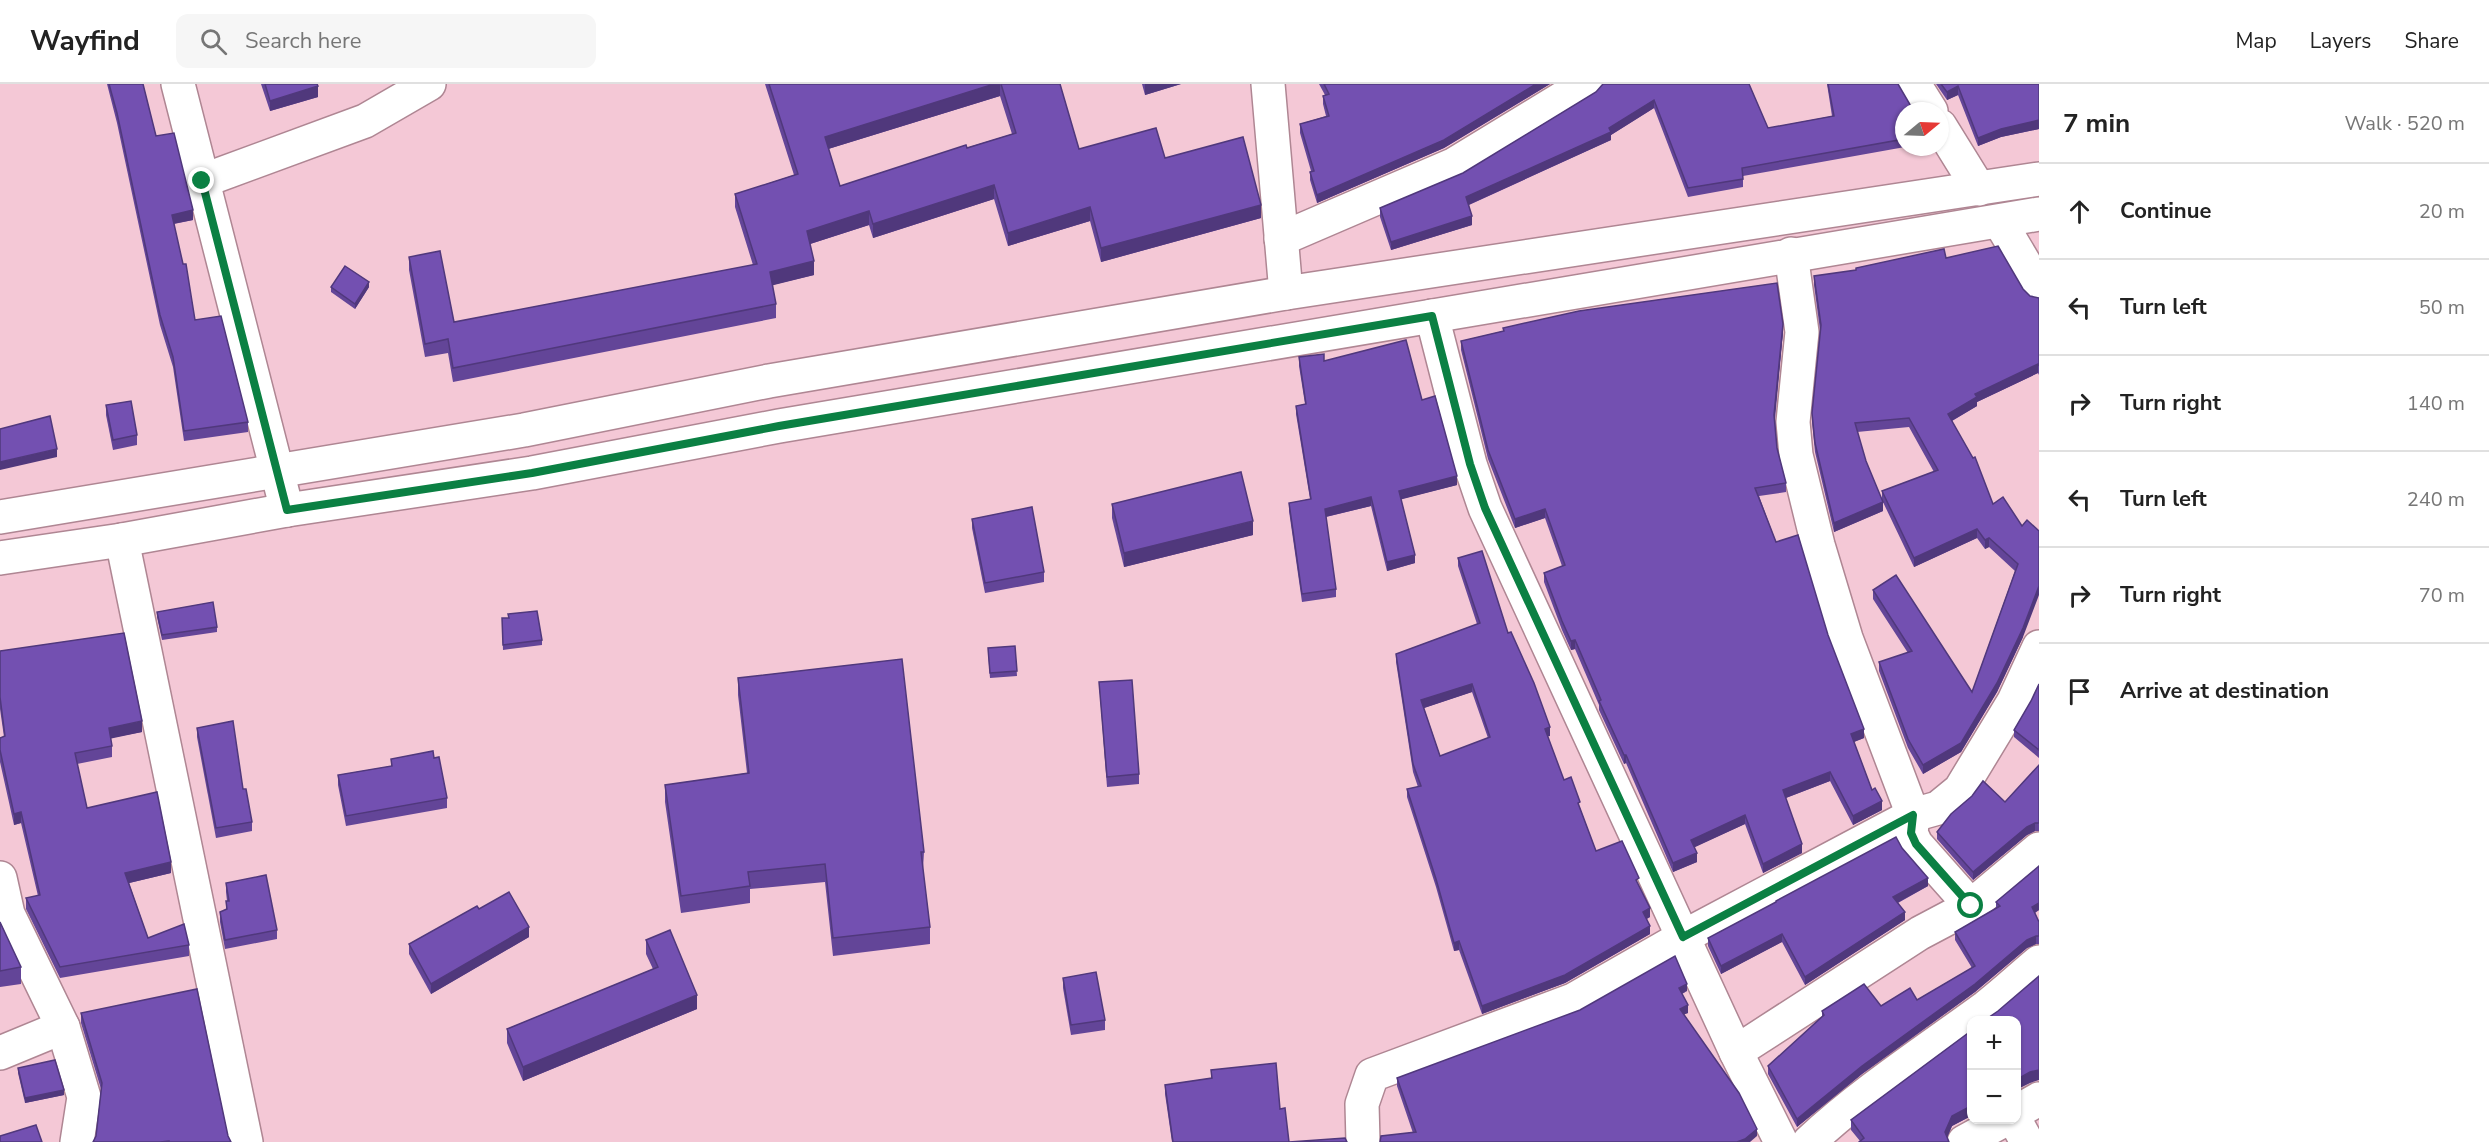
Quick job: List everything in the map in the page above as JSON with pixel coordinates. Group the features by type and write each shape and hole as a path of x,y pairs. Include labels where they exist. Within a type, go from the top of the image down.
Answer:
{"street":[{"path":"177,84 287,510"},
{"path":"202,181 365,121 429,84"},
{"path":"1268,84 1286,293"},
{"path":"1281,239 1452,165 1586,84"},
{"path":"1914,84 1925,102"},
{"path":"1949,141 1979,189"},
{"path":"0,517 524,430 770,381 1286,293 2039,179"},
{"path":"0,558 122,540 287,510 532,473 779,426 2039,214"},
{"path":"2000,222 2039,288"},
{"path":"1791,254 1802,332 1793,422 1796,455 1818,545 1846,638 1913,815 1911,833 1916,844 1971,906"},
{"path":"1432,316 1470,464 1485,508 1736,1052 1781,1142"},
{"path":"122,540 246,1142"},
{"path":"1363,1142 1362,1104 1372,1075 1573,1000 1683,937 1913,815 1938,808 1960,790 2014,701 2039,647"},
{"path":"1736,1052 1920,933 1971,906 2039,849"},
{"path":"0,878 8,914 63,1027 84,1097 77,1142"},
{"path":"1809,1142 1841,1113 1907,1062 1988,1005 2039,962"},
{"path":"0,1053 63,1027"},
{"path":"2021,1109 2039,1099"},
{"path":"1964,1142 1995,1124"},
{"path":"2018,1124 2027,1142"}],"building":[{"path":"109,84 143,84 156,136 174,133 193,210 172,215 183,264 186,264 195,320 221,316 248,422 184,431 173,357 160,315"},
{"path":"265,84 317,84 318,86 270,101"},
{"path":"769,84 994,84 825,137 840,186 966,145 967,148 1016,133 1001,84 1060,84 1079,149 1156,128 1165,158 1243,137 1261,205 1101,248 1090,207 1008,233 994,185 873,224 869,211 807,231 814,261 770,272 776,304 453,368 448,339 425,344 409,257 440,251 454,322 757,264 735,194 798,174"},
{"path":"1324,84 1536,84 1444,140 1317,195 1310,172 1314,171 1300,124 1329,116 1323,96 1329,94"},
{"path":"1603,84 1749,84 1768,128 1834,116 1828,84 1898,84 1908,102 1895,102 1895,141 1742,168 1743,179 1688,188 1654,100 1609,128 1611,132 1466,197 1472,216 1391,242 1380,208 1463,173 1596,92"},
{"path":"1941,84 2039,84 2039,120 2001,129 1978,138 1958,86 1947,92"},
{"path":"1998,246 2023,289 2030,296 2039,298 2039,366 2038,364 1975,394 1977,397 1948,414 1973,458 1975,457 1993,504 2003,497 2022,526 2027,520 2039,531 2039,586 2023,628 1997,683 1961,743 1923,765 1908,739 1879,662 1912,651 1873,590 1896,575 1972,692 2018,564 1989,538 1985,540 1977,529 1914,558 1882,491 1938,470 1909,418 1855,423 1866,461 1883,502 1834,523 1815,443 1812,413 1821,325 1814,276 1856,270 1856,268 1944,249 1946,258"},
{"path":"345,266 369,282 355,304 331,287"},
{"path":"1777,283 1783,324 1774,415 1777,448 1786,483 1755,488 1776,542 1798,535 1828,635 1864,729 1851,734 1872,790 1875,788 1882,801 1853,816 1830,772 1783,790 1802,844 1763,864 1745,815 1691,840 1697,853 1673,863 1626,755 1599,701 1601,700 1575,640 1571,641 1562,621 1544,573 1565,565 1545,509 1515,519 1488,450 1461,341 1504,331 1503,328 1579,311"},
{"path":"1406,340 1422,400 1435,396 1457,476 1399,491 1415,555 1387,562 1371,497 1325,509 1336,589 1302,594 1289,503 1311,499 1296,406 1306,404 1299,357 1324,354 1324,361"},
{"path":"131,401 137,435 113,440 106,405"},
{"path":"50,416 57,449 0,462 0,429"},
{"path":"1241,472 1253,521 1124,553 1112,504"},
{"path":"1032,507 1044,572 985,583 972,519"},
{"path":"1482,551 1508,633 1511,632 1534,683 1550,727 1545,729 1564,780 1571,777 1596,851 1622,841 1639,878 1636,880 1650,908 1643,912 1650,926 1565,975 1482,1006 1459,941 1454,943 1407,789 1421,786 1413,764 1396,654 1480,623 1458,558","holes":["1472,684 1490,737 1440,756 1421,700"]},
{"path":"213,602 217,627 162,635 157,612"},
{"path":"537,611 542,640 503,645 502,618 509,618 508,614"},
{"path":"124,633 142,721 109,728 112,746 75,753 87,808 157,792 171,862 125,873 148,938 184,924 189,945 60,967 26,898 40,895 21,812 14,814 0,750 0,738 5,736 0,697 0,651"},
{"path":"1015,646 1017,671 990,673 988,648"},
{"path":"902,659 924,852 921,852 930,927 833,938 825,864 748,872 750,886 681,896 665,785 749,773 738,678"},
{"path":"1132,680 1139,774 1107,777 1099,682"},
{"path":"2039,684 2039,750 2014,730"},
{"path":"233,721 243,789 246,789 252,822 216,828 197,728"},
{"path":"433,751 434,758 439,757 447,798 346,816 338,775 392,766 391,759"},
{"path":"2039,765 2039,823 2027,827 1973,872 1937,832 1951,814 1972,796 1983,781 2005,802"},
{"path":"1896,837 1902,848 1928,878 1893,897 1905,912 1805,977 1782,934 1721,966 1708,938"},
{"path":"2039,866 2039,903 2032,907 2039,922 2039,936 2027,940 1975,984 1862,1066 1797,1119 1768,1066 1824,1015 1822,1011 1864,984 1881,1006 1910,988 1917,1000 1975,966 1955,932 2000,906 1996,902"},
{"path":"266,875 277,930 225,940 220,912 227,909 226,901 229,901 226,883"},
{"path":"509,892 529,927 431,984 409,944 477,906 479,909"},
{"path":"0,922 21,967 0,971"},
{"path":"670,930 697,995 523,1067 507,1029 658,967 646,940"},
{"path":"1675,956 1687,984 1679,988 1688,1005 1680,1009 1739,1093 1757,1129 1745,1139 1737,1142 1380,1142 1381,1136 1416,1132 1397,1078 1580,1010"},
{"path":"1096,972 1105,1020 1071,1025 1063,978"},
{"path":"2039,976 2039,1070 2021,1077 2021,1016 1991,1016"},
{"path":"197,989 231,1142 93,1142 96,1136 102,1083 81,1013"},
{"path":"1967,1034 1967,1108 1952,1116 1945,1132 1949,1142 1859,1142 1864,1138 1851,1120"},
{"path":"55,1060 64,1090 25,1098 18,1068"},
{"path":"1276,1063 1280,1109 1285,1108 1289,1142 1173,1142 1165,1085 1212,1078 1211,1070"},
{"path":"36,1125 42,1142 0,1142 0,1136"},
{"path":"1345,1138 1347,1142 1289,1142"}],"route":[{"path":"202,181 287,510 532,473 779,426 1432,316 1470,464 1485,508 1683,937 1913,815 1911,833 1916,844 1971,906"}]}
